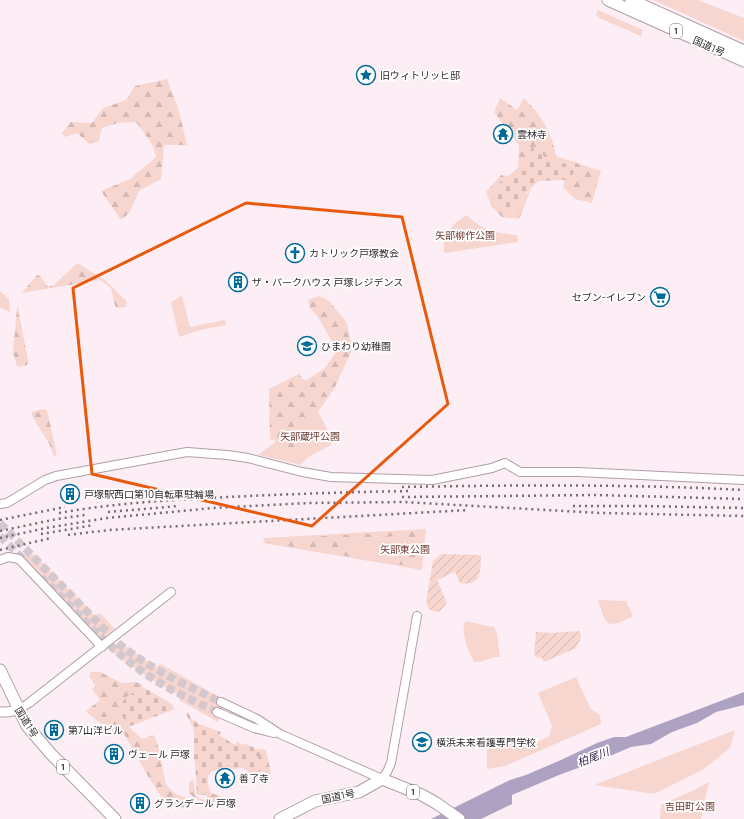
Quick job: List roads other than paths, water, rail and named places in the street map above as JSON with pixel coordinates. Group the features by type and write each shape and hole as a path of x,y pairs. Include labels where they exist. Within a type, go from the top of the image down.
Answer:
{"highway":[{"name":"国道1号","path":"608,0 744,61"},
{"name":"国道1号","path":"631,0 744,51"},
{"name":"国道1号","path":"0,670 18,710 37,740 115,819"},
{"name":"国道1号","path":"280,819 315,801 359,792 382,779"},
{"name":"1","path":"382,779 422,795 459,819"}],"main road":[{"path":"0,712 18,710"}],"street":[{"path":"0,504 7,503 45,480 56,476 187,452 248,458 302,472 331,477 432,480 492,468 505,463 520,472 578,472 744,480"},
{"path":"0,560 8,557 19,559 102,648"},
{"path":"18,710 102,648 171,592"},
{"path":"221,702 257,719 280,734 382,779 391,763 417,616"},
{"path":"217,712 254,728 280,734"}],"water":[{"name":"柏尾川","path":"744,692 744,705 716,712 697,723 672,732 651,744 631,747 512,795 512,804 481,819 431,819 510,780 526,775 597,743 614,737 626,737"}],"tunnel":[{"path":"0,523 119,644 156,669 221,702"},
{"path":"0,536 26,562"},
{"path":"41,577 97,633 132,664 162,684 217,712"}],"railway":[{"path":"402,487 573,486 744,490"},
{"path":"59,513 122,504 185,499 410,491"},
{"path":"402,497 596,495 744,499"},
{"path":"0,538 46,528 107,518 213,508 309,503 404,502 600,513 744,516"},
{"path":"108,512 178,506"},
{"path":"573,506 744,508"},
{"path":"0,520 65,507"},
{"path":"68,535 109,530 468,510"},
{"path":"0,531 57,519 85,515"},
{"path":"41,534 94,525"},
{"path":"0,550 51,538"}],"place":[{"name":"旧ウィトリッヒ邸","path":"366,75"},
{"name":"雲林寺","path":"503,134"},
{"name":"カトリック戸塚教会","path":"295,253"},
{"name":"ザ・パークハウス 戸塚レジデンス","path":"238,282"},
{"name":"セブン-イレブン","path":"660,297"},
{"name":"ひまわり幼稚園","path":"307,346"},
{"name":"戸塚駅西口第10自転車駐輪場","path":"70,494"},
{"name":"第7山洋ビル","path":"54,730"},
{"name":"横浜未来看護専門学校","path":"422,742"},
{"name":"ヴェール 戸塚","path":"114,754"},
{"name":"善了寺","path":"225,778"},
{"name":"グランデール 戸塚","path":"140,803"}],"park label":[{"name":"矢部柳作公園","path":"465,235"},
{"name":"矢部蔵坪公園","path":"310,436"},
{"name":"矢部東公園","path":"405,549"},
{"name":"吉田町公園","path":"690,806"}]}
